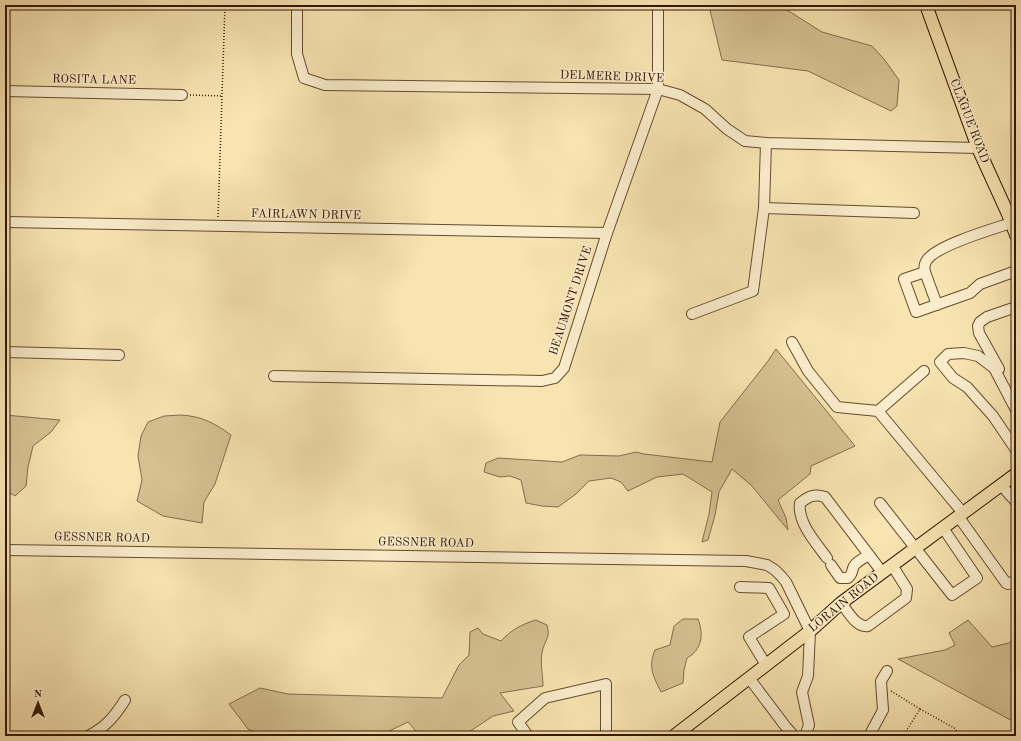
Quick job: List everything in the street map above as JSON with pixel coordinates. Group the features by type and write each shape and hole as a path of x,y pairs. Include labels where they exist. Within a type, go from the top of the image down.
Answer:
{"main road":[{"name":"CLAGUE ROAD","path":"926,5 978,148 1016,235"},
{"name":"LORAIN ROAD","path":"674,736 810,631 841,603 1016,474"}],"street":[{"name":"DELMERE DRIVE","path":"297,5 297,54 304,78 325,85 658,89 680,95 705,109 727,129 745,141 766,143 978,148"},
{"name":"BEAUMONT DRIVE","path":"274,376 542,381 555,378 564,368 607,233 658,89 658,5"},
{"name":"ROSITA LANE","path":"5,91 182,95"},
{"path":"692,314 753,291 764,208 766,143"},
{"path":"764,208 914,213"},
{"name":"FAIRLAWN DRIVE","path":"5,222 607,233"},
{"path":"937,305 924,268 926,261 935,253 965,238 1012,223"},
{"path":"925,272 904,279 916,312 970,293 980,284 1016,271"},
{"path":"1016,308 988,317 980,322 978,326 979,333 1016,397"},
{"path":"792,342 808,371 837,407 878,411 961,515 1006,582 1008,584 1016,580"},
{"path":"5,352 119,355"},
{"path":"1014,443 993,416 967,387 953,378 940,362 948,354 978,356 994,368 1016,410"},
{"path":"878,411 924,371"},
{"path":"1001,485 1016,502"},
{"path":"841,603 859,626 864,627 868,626 906,598 908,593 907,589 887,568 869,555 825,497 819,495 809,496 800,503 799,510 802,521 840,578 848,578 853,573 856,563 869,555"},
{"path":"880,503 952,594 977,578 943,528"},
{"name":"GESSNER ROAD","path":"5,550 746,561 767,565 775,570 786,582 810,631"},
{"path":"740,587 769,588 784,614 749,637 766,665"},
{"path":"776,600 790,591"},
{"path":"805,736 809,725 802,692 808,676 810,631"},
{"path":"869,736 883,710 881,681 887,671"},
{"path":"749,678 786,728 794,736"},
{"path":"528,736 518,722 545,698 606,684 606,736"},
{"path":"88,736 108,724 125,700"}],"path":[{"path":"218,217 225,5"},
{"path":"182,95 222,96"},
{"path":"882,684 920,709 956,729 957,736"},
{"path":"903,736 920,709"}],"shaded area":[{"path":"710,5 779,5 822,32 872,46 884,59 899,80 897,106 891,111 808,71 722,60"},
{"path":"776,349 855,446 811,466 810,474 778,500 786,518 788,530 751,485 732,469 719,492 715,515 708,540 702,542 709,514 712,492 683,474 657,477 628,491 621,482 611,478 589,481 576,494 558,507 526,503 521,480 510,476 500,477 484,472 486,463 498,458 562,462 580,455 619,456 636,452 712,462 720,422"},
{"path":"5,415 60,420 51,432 33,446 28,467 26,486 15,496 5,490"},
{"path":"180,415 195,417 207,421 231,435 215,484 204,502 202,523 163,516 137,501 142,480 138,456 141,436 148,422 164,416"},
{"path":"683,619 698,619 701,630 699,646 692,655 687,658 683,683 661,692 652,671 653,656 655,650 670,645 674,626"},
{"path":"536,620 547,625 548,630 548,637 541,657 543,686 500,693 514,711 493,716 463,736 420,736 408,722 379,736 353,736 350,732 334,736 259,736 257,733 248,729 229,704 260,688 288,694 442,698 459,665 469,655 470,632 478,628 483,634 501,641 517,628"},
{"path":"968,620 992,647 1009,643 1016,637 1016,723 898,659 945,650 955,645 949,633"}]}
